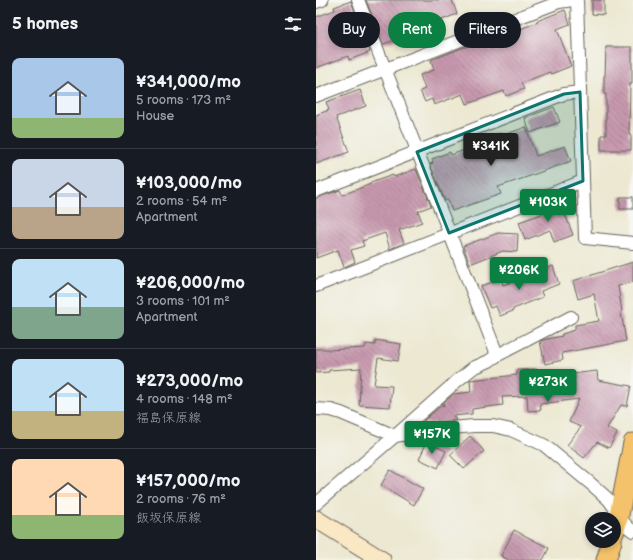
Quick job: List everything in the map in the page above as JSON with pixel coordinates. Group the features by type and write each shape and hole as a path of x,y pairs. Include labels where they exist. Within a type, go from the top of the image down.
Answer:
{"main road":[{"path":"619,512 633,443"},
{"path":"316,519 382,560"},
{"path":"606,560 610,548"}],"street":[{"path":"316,2 322,0"},
{"path":"358,0 492,342 496,356"},
{"path":"316,96 559,2 573,0"},
{"path":"577,0 585,238 633,243"},
{"path":"316,191 564,94 580,92"},
{"path":"316,286 582,181"},
{"path":"316,504 473,368 571,317"},
{"path":"316,409 331,410 341,413 395,436 430,430 474,426 493,426 512,430 544,445 608,499 613,505 614,512"},
{"path":"621,525 633,531"}],"highlighted area":[{"path":"580,92 583,181 449,233 417,152 564,94"}],"building":[{"path":"366,0 452,0 456,12 454,12 454,15 446,18 446,12 388,12 388,42 383,44 380,36 380,12 371,12"},
{"path":"592,0 604,0 604,15 592,14"},
{"path":"351,1 355,12 330,12 335,10 334,7"},
{"path":"565,10 570,24 557,29 571,66 521,83 524,89 506,96 504,91 467,104 463,94 434,105 432,99 425,102 420,91 425,89 420,75 434,70 431,60 462,48 521,48 521,29 538,22 537,21"},
{"path":"328,13 328,48 369,48 370,52 349,60 348,56 316,68 316,17"},
{"path":"606,47 632,47 632,84 630,84 629,135 631,135 631,150 601,150 601,135 606,135 606,94 604,94 604,76"},
{"path":"360,90 366,106 336,117 349,152 316,164 316,115 329,110 326,102"},
{"path":"554,107 560,122 530,133 525,118"},
{"path":"526,127 536,156 565,146 571,161 498,187 501,194 452,211 448,200 445,201 430,164 433,163 432,159 450,152 451,155 483,143 482,140 500,133 501,136"},
{"path":"416,169 431,206 418,211 422,222 399,230 404,243 390,249 385,233 362,241 364,246 351,250 355,262 344,267 338,250 316,258 316,198 340,190 342,195 371,184 370,183 393,175 394,177"},
{"path":"620,197 633,197 633,209 620,209"},
{"path":"560,201 573,235 554,242 550,230 525,240 519,222 542,214 539,206 550,202 551,205"},
{"path":"498,233 518,234 517,252 503,251 470,264 463,246"},
{"path":"633,262 633,282 618,286 626,341 562,353 563,360 545,364 540,341 562,336 562,334 575,330 575,325 599,321 594,294 578,299 573,281"},
{"path":"553,266 559,284 541,291 543,297 500,316 496,306 490,308 481,286 501,279 503,285"},
{"path":"375,340 401,344 398,361 378,358 374,385 392,386 390,407 359,405 361,368 329,370 329,372 316,373 316,349 328,350 365,348 366,344 375,345"},
{"path":"537,369 537,388 572,384 571,374 597,371 598,380 631,386 627,406 621,405 607,428 617,433 609,448 597,442 584,458 567,445 581,427 569,422 579,399 540,404 541,410 528,411 527,396 502,397 503,405 472,409 472,414 453,416 456,420 425,423 424,420 442,405 444,406 443,403 454,394 471,392 470,380 517,375 517,370"},
{"path":"470,436 484,451 464,469 450,455"},
{"path":"427,442 446,451 438,468 419,459"},
{"path":"390,470 423,489 414,505 381,485"},
{"path":"514,530 549,548 543,560 509,560 501,556"}]}
